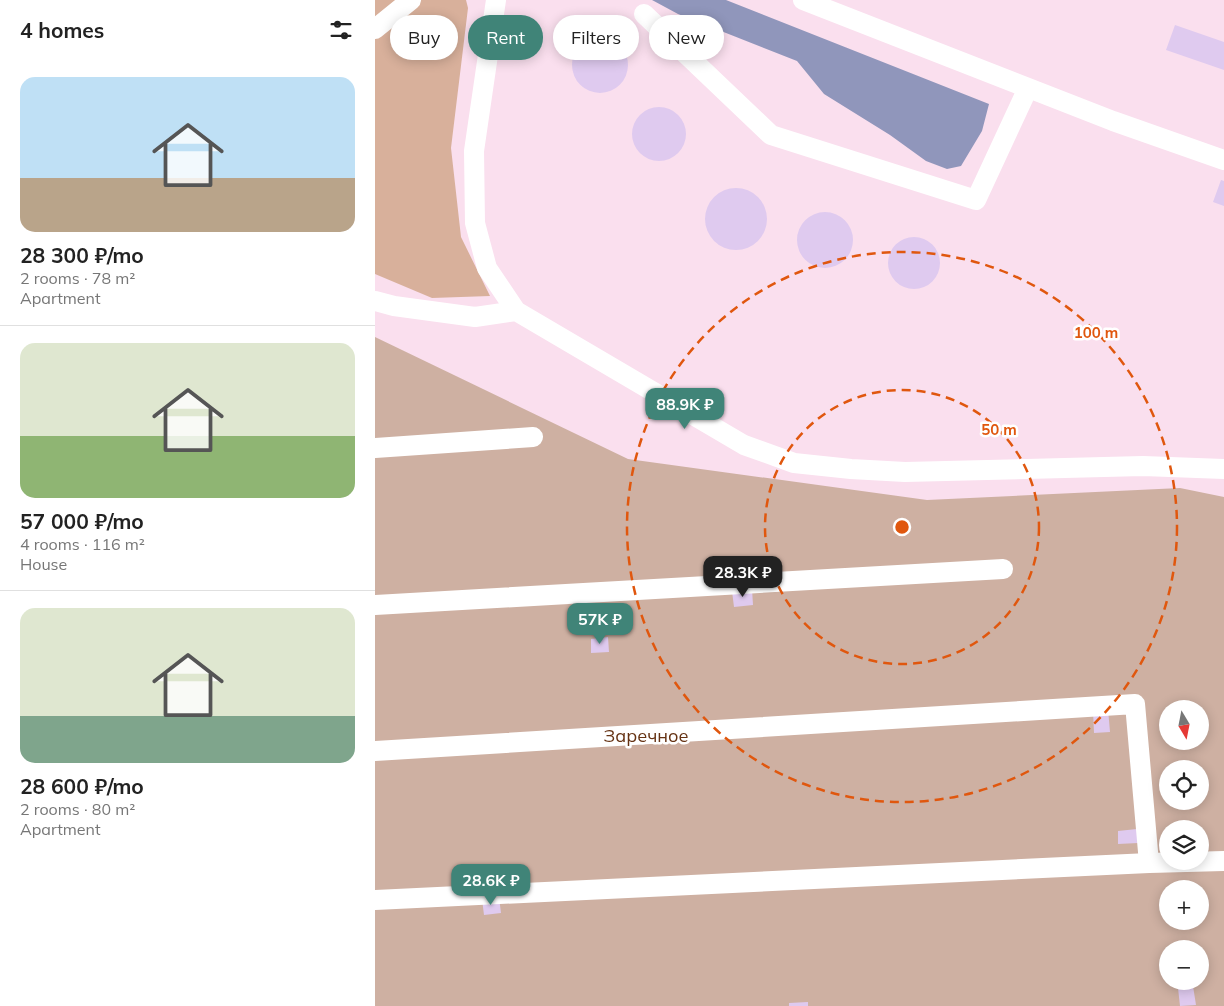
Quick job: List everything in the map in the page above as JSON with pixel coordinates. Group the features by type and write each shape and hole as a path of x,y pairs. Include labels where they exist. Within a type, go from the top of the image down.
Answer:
{"street":[{"path":"375,29 411,0"},
{"path":"496,0 474,151 475,224 487,268 516,311 744,445 794,463 905,472 1143,466 1224,469"},
{"path":"803,0 1113,121 1224,160"},
{"path":"645,14 771,135 976,200 1028,88"},
{"path":"375,301 394,306 475,317 516,311"},
{"path":"375,448 533,437"},
{"path":"375,605 1003,569"},
{"path":"375,751 1135,704 1149,863"},
{"path":"375,900 1224,861"}],"green space":[{"name":"Заречное","path":"375,337 628,459 927,500 1180,488 1224,497 1224,1006 375,1006"}],"shaded area":[{"path":"375,0 466,0 468,8 451,148 461,237 490,296 432,298 375,274"}],"water":[{"path":"652,0 726,0 989,104 982,131 961,166 947,169 926,161 890,135 824,94 797,61 724,32 724,15 678,14"}],"building":[{"path":"1175,25 1224,42 1224,70 1166,50"},
{"path":"572,60 628,60 628,70 623,81 616,88 605,93 595,93 584,88 577,81 572,70"},
{"path":"659,107 669,109 678,115 684,124 686,134 684,144 678,153 669,159 659,161 649,159 640,153 634,144 632,134 634,124 640,115 649,109"},
{"path":"1221,180 1224,181 1224,206 1213,202"},
{"path":"736,188 753,193 758,197 762,202 767,219 762,236 758,241 753,245 736,250 719,245 714,241 710,236 705,219 710,202 714,197 719,193"},
{"path":"820,212 830,212 845,220 851,229 853,240 851,251 845,260 830,268 820,268 809,263 802,256 797,245 797,235 802,224 809,217"},
{"path":"914,237 928,241 936,249 940,263 936,277 928,285 914,289 900,285 892,277 888,263 892,249 900,241"},
{"path":"752,589 753,605 734,607 732,591"},
{"path":"608,637 609,652 591,653 591,639"},
{"path":"1108,709 1110,732 1094,733 1093,710"},
{"path":"1137,829 1138,843 1118,844 1118,831"},
{"path":"499,897 501,913 484,915 482,899"},
{"path":"1178,990 1194,990 1196,1005 1180,1006"},
{"path":"808,1002 808,1006 789,1006 789,1003"}]}
